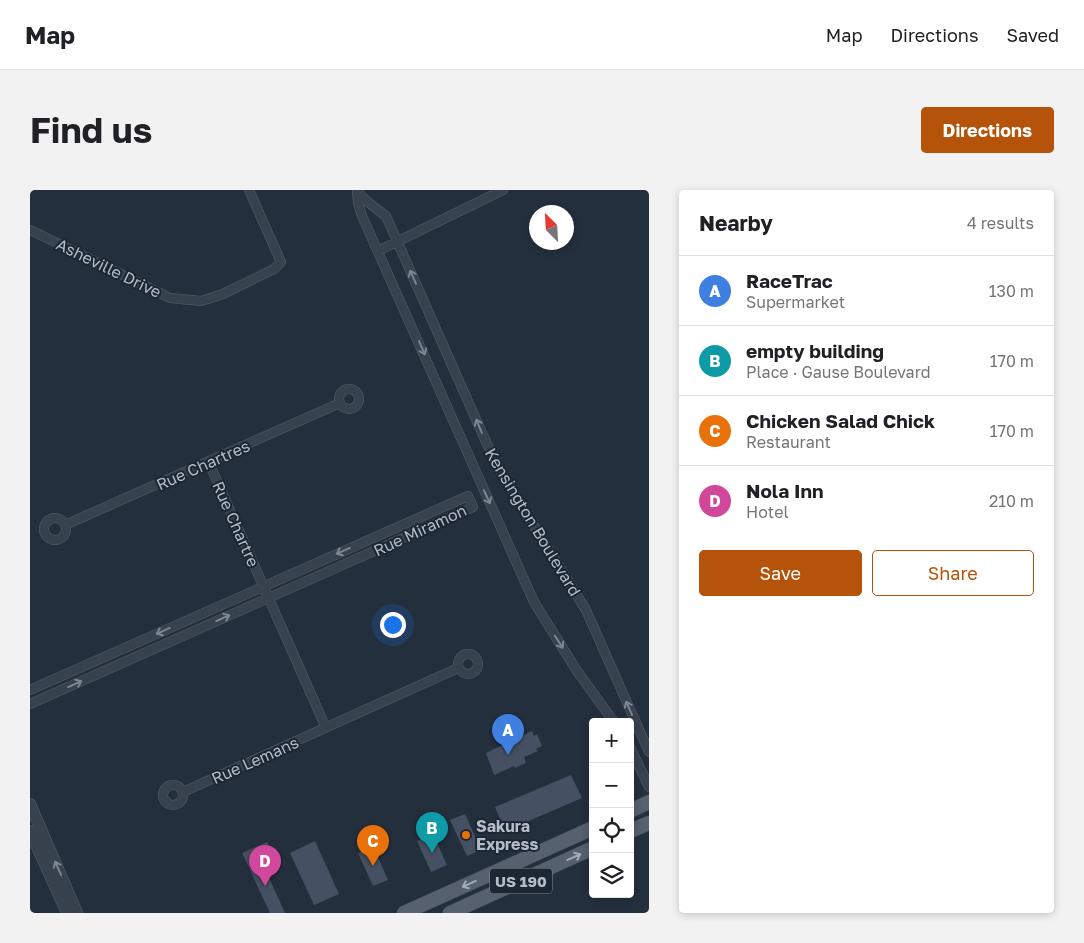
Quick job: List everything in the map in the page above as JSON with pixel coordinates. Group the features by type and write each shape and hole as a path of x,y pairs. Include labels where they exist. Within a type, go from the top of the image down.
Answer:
{"main road":[{"path":"634,809 649,802"},
{"path":"634,829 649,823"},
{"name":"US 190","path":"404,913 589,830"},
{"name":"US 190","path":"450,913 589,850"}],"street":[{"name":"Asheville Drive","path":"30,230 170,298 201,301 223,294 274,269 281,262 249,190"},
{"name":"Kensington Boulevard","path":"357,190 386,216 486,442 503,476 586,610 649,752"},
{"name":"Kensington Boulevard","path":"357,190 362,216 534,602 577,671 611,718"},
{"path":"378,251 503,190"},
{"name":"Rue Chartres","path":"65,525 209,463 340,403"},
{"name":"Rue Chartre","path":"209,463 264,586"},
{"name":"Rue Miramon","path":"30,690 468,496 473,507 30,704"},
{"path":"264,586 326,728"},
{"name":"Rue Lemans","path":"183,792 458,668"},
{"path":"634,756 649,787"},
{"path":"30,804 63,891 67,913"},
{"path":"30,830 63,891 78,913"}],"building":[{"path":"532,731 534,736 537,734 542,746 536,749 538,751 524,757 526,763 494,775 486,753"},
{"path":"571,775 582,798 505,831 495,807"},
{"name":"Sakura Express","path":"465,814 481,850 467,856 450,820"},
{"path":"433,834 447,865 431,872 417,841"},
{"path":"315,841 339,894 314,905 290,853"},
{"path":"267,842 273,854 261,860 285,913 270,913 242,853"},
{"path":"373,846 388,880 373,886 358,853"}],"place":[{"name":"RaceTrac","path":"508,755"},
{"name":"Sakura Express","path":"466,835"},
{"name":"empty building","path":"432,853"},
{"name":"Chicken Salad Chick","path":"373,866"},
{"name":"Nola Inn","path":"265,886"}]}
